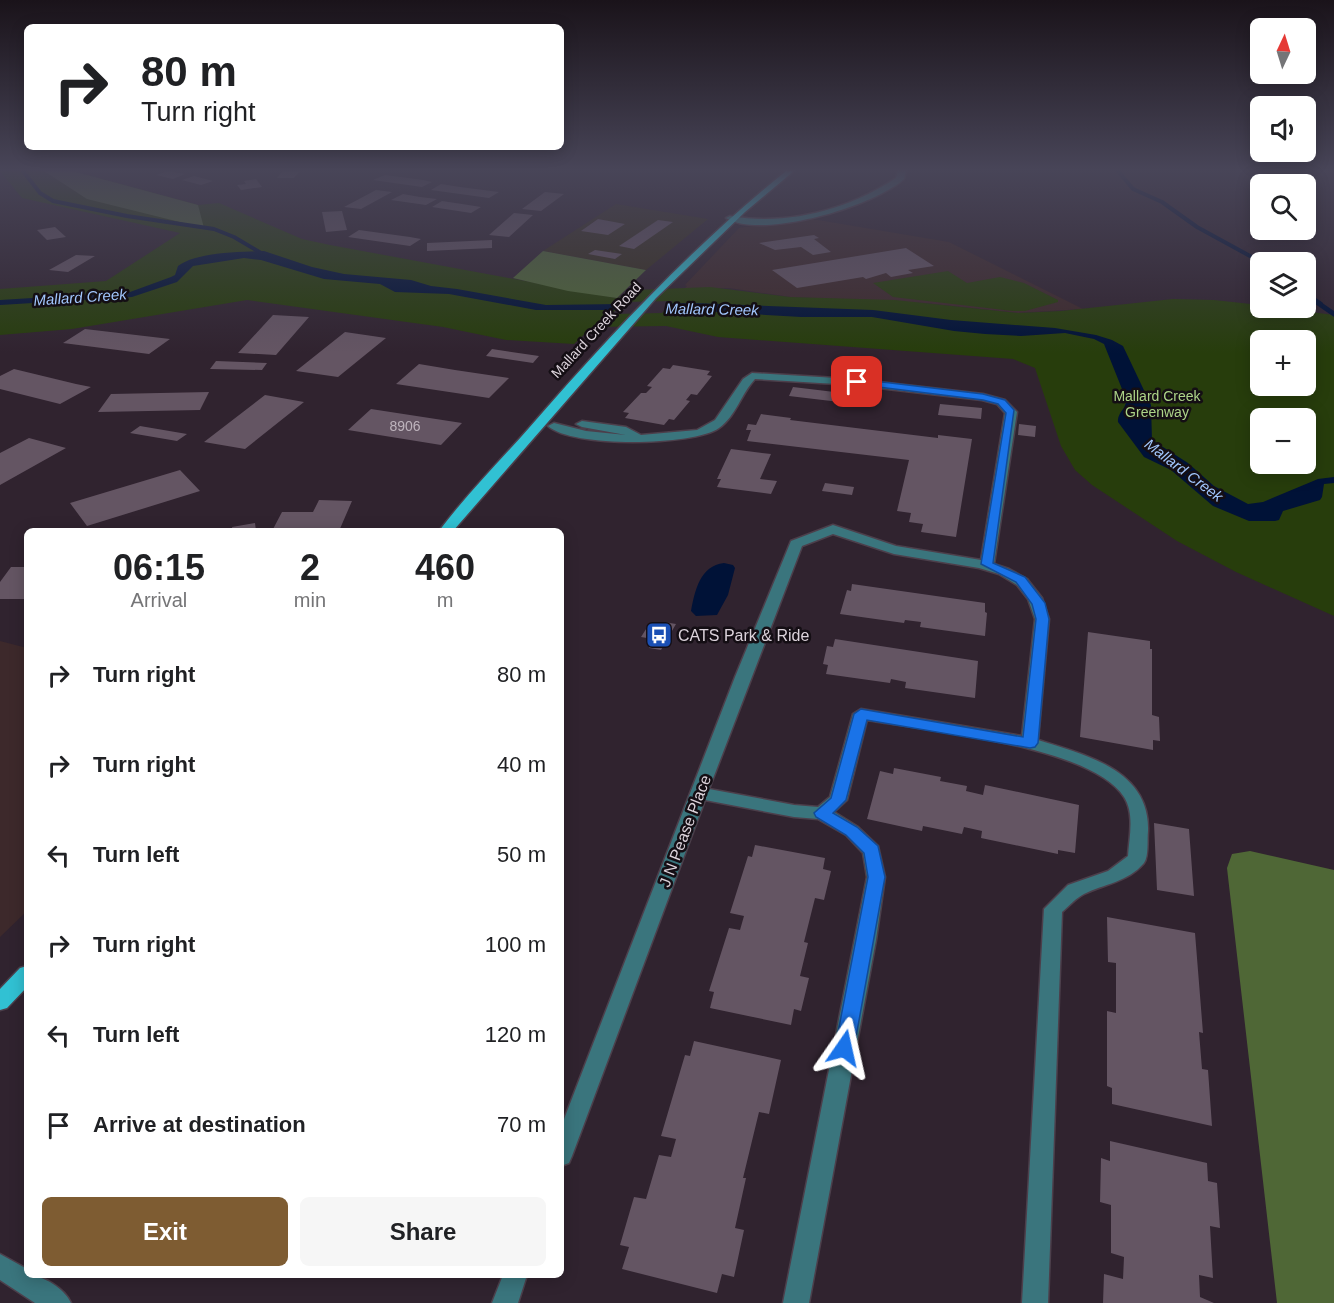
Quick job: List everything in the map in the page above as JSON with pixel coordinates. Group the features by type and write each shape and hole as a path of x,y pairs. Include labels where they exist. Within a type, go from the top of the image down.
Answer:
{"main road":[{"name":"Mallard Creek Road","path":"449,528 541,424 577,378 717,232"},
{"path":"0,1002 24,977"}],"street":[{"path":"541,424 554,426 564,432 616,440 637,436 677,436 701,432 714,427 727,414 746,381 752,376 853,382 1001,402 1011,412 987,564 1021,579 1039,603 1041,610 1030,743"},
{"name":"J N Pease Place","path":"564,1148 796,544 832,529 895,550 987,564"},
{"path":"822,813 838,800 861,714 1030,743 1075,758 1116,780 1132,792 1137,806 1137,859 1115,876 1075,890 1053,909 1035,1303"},
{"path":"700,793 794,811 822,813 852,831 872,851 876,877 866,940 796,1303"},
{"path":"0,1266 58,1303"},
{"path":"505,1303 514,1278"}],"shaded area":[{"path":"573,232 692,232 646,270 543,251"},
{"path":"735,232 888,232 949,242 1083,309 1018,313 924,303 790,297 729,288 685,288 687,286 685,285"},
{"path":"0,641 24,647 24,914 0,937"}],"green space":[{"name":"Mallard Creek Greenway","path":"175,232 285,232 302,239 330,245 617,298 636,290 710,287 790,297 895,300 1018,313 1061,311 1173,299 1250,304 1250,318 1316,318 1316,313 1334,315 1334,616 1236,572 1177,541 1092,485 1075,470 1061,446 1035,368 1013,359 718,337 666,326 592,327 574,344 506,340 443,327 247,300 72,329 0,335 0,289 106,281 180,233"},
{"path":"543,251 646,270 617,298 568,291 513,278"},
{"path":"948,271 967,283 1000,277 1024,283 1058,302 1025,311 1013,311 893,297 873,283"},
{"path":"1250,851 1334,870 1334,1303 1277,1303 1227,868 1232,854"}],"water":[{"name":"Mallard Creek","path":"264,251 312,267 344,274 411,280 431,286 546,305 695,303 873,310 951,320 1055,328 1096,335 1123,346 1151,405 1152,440 1188,463 1214,486 1248,504 1263,502 1318,479 1334,477 1334,483 1324,484 1320,500 1283,511 1279,520 1275,521 1249,521 1213,506 1171,470 1144,457 1118,422 1126,399 1104,344 1094,339 1065,333 1021,336 985,334 872,317 801,317 685,310 536,310 449,294 395,292 380,284 324,279 261,260 244,258 193,266 177,282 132,297 0,305 0,300 130,292 175,275 178,266 186,261 207,255"},
{"path":"724,563 733,565 735,568 728,595 717,615 696,616 691,611 700,580 709,569"}],"pier":[{"path":"673,301 662,313 612,314 623,302"}],"building":[{"path":"39,232 60,232 66,237 47,240"},
{"path":"356,232 371,232 421,239 410,246 348,237"},
{"path":"493,232 515,232 509,237 489,235"},
{"path":"586,232 613,232 608,235"},
{"path":"640,232 659,232 634,249 619,246"},
{"path":"814,235 819,238 814,239 831,252 813,255 801,247 775,250 759,243"},
{"path":"492,240 492,248 427,251 427,243"},
{"path":"906,248 934,266 908,270 913,273 891,277 886,273 866,279 863,277 797,288 772,270"},
{"path":"595,250 622,254 615,259 588,254"},
{"path":"76,255 95,256 68,272 49,270"},
{"path":"273,315 309,317 276,355 238,353"},
{"path":"85,329 170,339 149,354 63,343"},
{"path":"345,332 386,338 338,377 296,371"},
{"path":"492,349 539,356 533,363 486,356"},
{"path":"216,361 267,363 262,370 210,369"},
{"path":"419,364 509,378 489,398 396,384"},
{"path":"673,365 710,371 707,375 712,376 697,395 691,394 686,400 690,401 674,420 669,419 664,425 625,418 629,413 623,412 641,393 646,393 652,387 647,386 663,368 670,369"},
{"path":"14,369 91,387 60,404 0,389 0,376"},
{"path":"793,387 851,394 848,403 789,396"},
{"path":"209,392 200,410 98,412 111,394"},
{"path":"265,395 304,402 245,449 204,442"},
{"path":"940,404 982,408 981,419 938,415"},
{"path":"371,409 462,423 441,445 348,430"},
{"path":"761,414 791,418 790,420 938,438 938,435 972,439 956,537 921,532 923,524 909,522 911,513 897,511 909,460 747,441 751,430 746,430 748,424 756,425"},
{"path":"1019,424 1036,426 1035,437 1018,435"},
{"path":"140,426 187,434 177,441 130,433"},
{"path":"29,438 66,448 0,485 0,453"},
{"path":"731,449 771,454 760,479 777,481 771,494 717,487 721,479 717,479"},
{"path":"180,470 200,491 87,526 70,503"},
{"path":"825,483 854,487 852,495 822,491"},
{"path":"319,500 352,501 340,528 274,528 282,512 313,512"},
{"path":"255,523 256,528 232,528"},
{"path":"11,567 24,567 24,599 0,599 0,582"},
{"path":"852,584 985,603 987,613 985,636 920,627 921,622 905,620 904,623 840,614 847,590 851,591"},
{"path":"664,622 676,624 661,650 649,648 653,639 641,637 648,626 660,629"},
{"path":"1088,632 1150,641 1152,715 1159,717 1160,741 1153,740 1153,750 1080,737"},
{"path":"835,639 978,661 975,698 905,688 906,682 891,679 890,683 826,674 828,665 823,664 827,646 833,647"},
{"path":"894,768 941,777 940,781 967,786 966,791 983,795 985,785 1079,805 1075,853 1058,850 1058,854 981,838 982,831 964,827 962,834 923,826 922,831 867,819 880,771 893,774"},
{"path":"1154,823 1189,829 1194,896 1157,890"},
{"path":"755,845 825,858 823,869 831,871 824,900 815,898 804,942 808,943 800,976 809,978 801,1011 794,1009 791,1025 710,1008 714,992 709,991 729,928 740,930 744,916 730,913 748,856 752,857"},
{"path":"1107,917 1195,933 1203,1033 1199,1032 1202,1069 1208,1070 1212,1126 1112,1104 1112,1088 1107,1086 1107,1011 1116,1013 1116,963 1108,962"},
{"path":"694,1041 781,1060 769,1114 759,1112 743,1178 746,1178 735,1228 744,1230 734,1277 722,1274 717,1293 622,1269 629,1247 620,1245 634,1197 646,1199 659,1155 671,1157 676,1139 661,1136 685,1055 690,1056"},
{"path":"1110,1141 1207,1163 1208,1181 1217,1183 1220,1228 1210,1226 1213,1278 1199,1275 1200,1297 1214,1303 1103,1303 1104,1274 1123,1279 1124,1257 1111,1253 1111,1205 1100,1202 1101,1158 1110,1161"}],"waterway":[{"path":"221,232 261,253"},
{"path":"1206,232 1250,256"},
{"path":"1316,301 1321,304"},
{"path":"1318,303 1334,314"}],"place":[{"name":"CATS Park & Ride","path":"659,635"}],"route":[{"path":"844,1048 876,877 872,851 852,831 822,813 838,800 861,714 1030,743 1042,619 1039,603 1021,579 987,564 1011,412 1001,402 983,398 857,382"}]}
